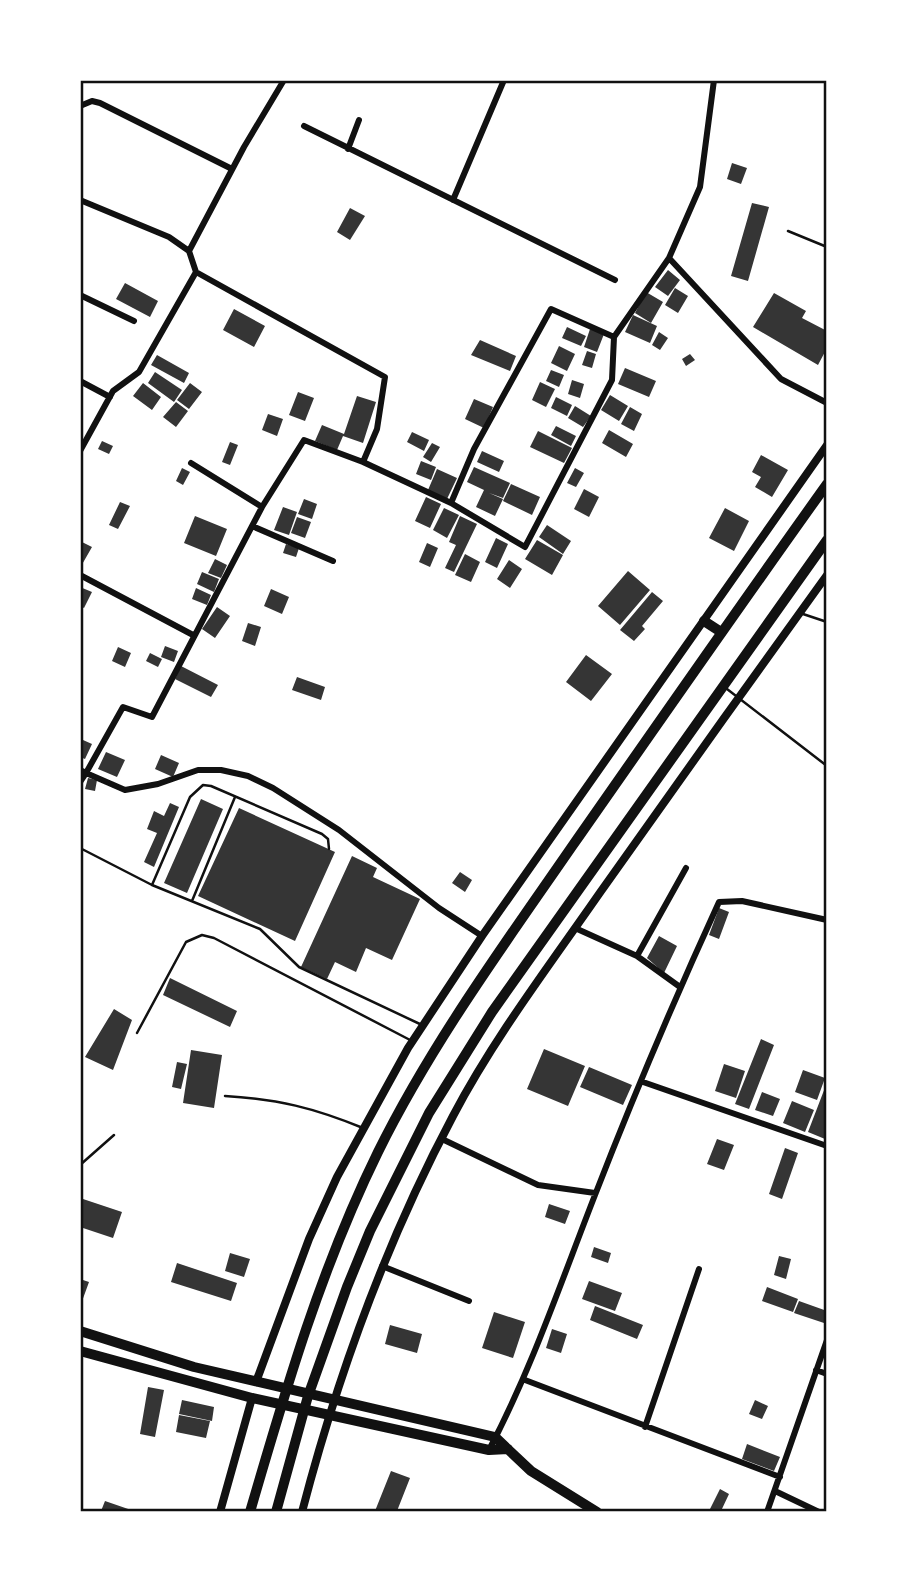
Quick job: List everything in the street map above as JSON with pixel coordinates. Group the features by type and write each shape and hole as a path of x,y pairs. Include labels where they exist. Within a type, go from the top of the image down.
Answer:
{"main road":[{"path":"250,1511 286,1383 314,1301 379,1150 455,1017 721,632 827,484"},
{"path":"276,1511 308,1396 346,1287 370,1231 429,1113 492,1012 827,540"},
{"path":"704,621 721,632"},
{"path":"80,1331 333,1402 464,1428 495,1437 531,1471 597,1511"},
{"path":"80,1351 329,1416 489,1450 508,1449"}],"street":[{"path":"189,251 232,169 284,80"},
{"path":"453,200 503,80"},
{"path":"80,782 83,771 123,707 152,717 262,507 304,440 363,462 451,503 525,547 612,380 614,337 669,258 700,187 714,80"},
{"path":"80,106 92,101 100,103 232,169"},
{"path":"348,149 359,120"},
{"path":"304,126 615,280"},
{"path":"80,200 169,237 189,251 196,272 385,377 377,429 363,462"},
{"path":"669,258 781,379 827,403"},
{"path":"80,451 110,397 139,372 196,272"},
{"path":"80,295 134,321"},
{"path":"451,503 474,449 551,309 614,337"},
{"path":"80,382 110,397"},
{"path":"256,1382 309,1239 363,1128 412,1041 482,936 827,445"},
{"path":"191,463 262,507"},
{"path":"252,526 333,561"},
{"path":"80,575 193,635"},
{"path":"302,1511 333,1402 382,1266 442,1139 482,1066 575,928 827,575"},
{"path":"83,771 125,790 158,784 198,770 220,770 248,776 273,788 339,830 439,908 482,936"},
{"path":"637,956 686,868"},
{"path":"489,1450 525,1380 595,1193 680,987 719,902 742,901 827,920"},
{"path":"575,928 637,956 680,987"},
{"path":"643,1082 827,1146"},
{"path":"442,1139 538,1185 595,1193"},
{"path":"382,1266 469,1301"},
{"path":"645,1427 699,1269"},
{"path":"767,1511 827,1340"},
{"path":"816,1370 827,1374"},
{"path":"525,1380 780,1477"},
{"path":"220,1511 252,1398"},
{"path":"775,1491 819,1511"}],"lane":[{"path":"788,231 827,247"},
{"path":"799,613 827,622"},
{"path":"722,685 827,766"},
{"path":"152,885 195,790 211,786 322,834 328,839 330,849"},
{"path":"192,901 235,796"},
{"path":"80,848 152,885 260,929 299,967 422,1025"},
{"path":"137,1032 186,942 202,935 214,938 412,1041"},
{"path":"225,1096 272,1099 315,1108 363,1128"},
{"path":"80,1165 114,1135"}],"building":[{"path":"732,163 747,168 741,184 727,179"},
{"path":"752,203 769,207 748,281 731,276"},
{"path":"350,208 365,216 350,240 337,232"},
{"path":"668,270 680,280 668,296 655,287"},
{"path":"125,283 158,301 150,317 116,299"},
{"path":"675,288 688,296 678,313 665,305"},
{"path":"646,292 663,302 651,323 635,313"},
{"path":"774,293 806,311 802,318 827,331 827,348 818,365 753,327"},
{"path":"234,309 265,326 254,347 223,330"},
{"path":"633,315 657,326 650,343 625,332"},
{"path":"567,327 586,336 581,346 562,338"},
{"path":"590,329 604,334 597,352 584,347"},
{"path":"659,332 668,338 660,350 652,345"},
{"path":"480,340 516,356 510,371 471,355"},
{"path":"559,346 575,354 567,371 551,363"},
{"path":"587,351 596,354 592,368 582,365"},
{"path":"690,354 695,360 686,366 682,359"},
{"path":"157,355 189,373 184,383 151,365"},
{"path":"625,368 656,381 649,397 618,384"},
{"path":"551,370 564,375 559,387 546,381"},
{"path":"155,372 182,390 174,402 148,383"},
{"path":"572,380 584,384 580,398 568,394"},
{"path":"540,382 555,389 546,407 532,400"},
{"path":"143,383 161,397 152,410 133,396"},
{"path":"190,383 202,392 189,409 177,400"},
{"path":"298,392 314,398 305,421 289,415"},
{"path":"610,395 628,406 619,421 601,410"},
{"path":"357,396 376,402 363,443 343,436 337,450 315,441 322,425 344,434"},
{"path":"556,397 572,405 567,416 551,408"},
{"path":"474,399 493,407 484,428 465,419"},
{"path":"176,402 188,411 176,427 163,417"},
{"path":"575,406 591,416 583,427 568,418"},
{"path":"630,407 642,414 634,431 621,424"},
{"path":"268,414 283,419 277,436 262,430"},
{"path":"556,426 576,436 571,446 551,435"},
{"path":"609,430 633,444 626,457 602,443"},
{"path":"538,431 572,448 564,463 530,447"},
{"path":"412,432 429,440 424,451 407,442"},
{"path":"102,441 113,446 109,454 98,449"},
{"path":"230,442 238,445 230,465 222,462"},
{"path":"432,443 440,447 431,462 423,457"},
{"path":"482,451 504,461 499,472 477,462"},
{"path":"761,455 788,470 772,497 755,487 761,477 752,472"},
{"path":"421,461 436,467 431,480 416,474"},
{"path":"474,467 510,483 503,498 489,493 503,499 495,516 476,507 484,490 467,482"},
{"path":"182,468 190,472 183,485 176,481"},
{"path":"575,468 584,473 576,487 567,483"},
{"path":"437,469 457,478 447,499 428,490"},
{"path":"511,484 540,497 532,515 503,501"},
{"path":"584,489 599,497 589,517 574,509"},
{"path":"426,497 441,504 430,528 415,521"},
{"path":"304,499 317,504 312,519 298,514"},
{"path":"120,502 130,506 118,529 109,525"},
{"path":"283,507 297,512 289,535 274,530"},
{"path":"444,508 459,515 447,538 433,530"},
{"path":"725,508 749,521 734,551 709,538"},
{"path":"195,516 227,529 216,556 184,543"},
{"path":"460,516 477,524 454,572 445,568 456,545 449,542"},
{"path":"297,517 311,522 305,538 291,533"},
{"path":"547,525 571,541 563,554 539,537"},
{"path":"496,538 508,544 497,568 485,562"},
{"path":"537,540 563,555 552,575 525,559"},
{"path":"80,541 92,547 80,568"},
{"path":"427,543 438,548 430,567 419,562"},
{"path":"286,544 299,548 296,557 283,553"},
{"path":"465,554 480,562 471,582 455,575"},
{"path":"215,559 227,565 221,578 208,573"},
{"path":"509,560 522,569 510,588 497,579"},
{"path":"628,571 650,590 620,625 598,606"},
{"path":"202,572 219,579 214,592 197,584"},
{"path":"80,587 92,592 84,608 80,606"},
{"path":"196,588 211,595 207,605 192,599"},
{"path":"271,589 289,597 282,614 264,606"},
{"path":"652,592 663,601 642,626 645,629 634,641 620,630"},
{"path":"217,607 230,616 215,638 202,629"},
{"path":"248,623 261,627 255,646 242,641"},
{"path":"165,646 178,651 174,662 161,657"},
{"path":"118,647 131,653 125,667 112,661"},
{"path":"150,653 162,659 158,667 146,661"},
{"path":"586,655 612,674 591,701 566,682"},
{"path":"181,666 218,685 211,697 175,679"},
{"path":"297,677 325,687 321,700 292,690"},
{"path":"83,740 92,744 85,759 80,757"},
{"path":"106,752 125,760 117,777 98,769"},
{"path":"161,755 179,763 173,777 155,769"},
{"path":"88,778 97,780 95,791 85,789"},
{"path":"201,799 223,809 187,893 164,883"},
{"path":"170,803 179,807 154,867 144,862 157,833 147,829 154,811 164,816"},
{"path":"239,808 335,852 295,941 198,896"},
{"path":"352,856 377,868 373,877 420,899 392,960 366,948 356,972 335,962 327,979 301,967"},
{"path":"460,872 472,880 465,892 452,883"},
{"path":"719,908 729,912 719,939 709,935"},
{"path":"659,936 677,946 664,973 647,958"},
{"path":"170,978 237,1011 230,1027 163,995"},
{"path":"114,1009 132,1020 113,1070 85,1057"},
{"path":"761,1039 774,1045 749,1109 735,1104"},
{"path":"544,1049 585,1066 568,1106 527,1089"},
{"path":"191,1050 222,1055 214,1108 183,1103"},
{"path":"177,1062 187,1064 181,1089 172,1087"},
{"path":"724,1064 745,1071 736,1098 715,1091"},
{"path":"589,1067 632,1085 623,1105 580,1087"},
{"path":"803,1070 825,1078 817,1100 795,1092"},
{"path":"826,1085 827,1134 825,1139 808,1132"},
{"path":"762,1092 780,1099 773,1116 755,1110"},
{"path":"792,1101 814,1110 805,1132 783,1123"},
{"path":"717,1139 734,1145 724,1170 707,1164"},
{"path":"785,1148 798,1153 782,1199 769,1194"},
{"path":"80,1198 122,1212 113,1238 80,1227"},
{"path":"549,1204 570,1211 565,1224 545,1217"},
{"path":"594,1247 611,1253 608,1263 591,1257"},
{"path":"230,1253 250,1259 244,1277 225,1271"},
{"path":"779,1256 791,1259 786,1279 774,1275"},
{"path":"177,1263 237,1283 231,1301 171,1282"},
{"path":"80,1279 89,1282 81,1304 80,1304"},
{"path":"589,1281 622,1293 615,1311 582,1299"},
{"path":"767,1287 798,1299 793,1312 762,1301"},
{"path":"799,1301 827,1311 827,1324 794,1313"},
{"path":"595,1306 643,1325 637,1339 590,1320"},
{"path":"494,1312 525,1322 513,1358 482,1348"},
{"path":"390,1325 422,1334 417,1353 385,1344"},
{"path":"552,1329 567,1334 561,1353 546,1348"},
{"path":"148,1387 164,1390 155,1437 140,1434"},
{"path":"182,1400 214,1407 212,1421 179,1414"},
{"path":"755,1400 768,1406 762,1419 749,1414"},
{"path":"179,1415 210,1421 206,1438 176,1432"},
{"path":"747,1444 780,1457 774,1471 742,1459"},
{"path":"391,1471 410,1478 397,1511 375,1511"},
{"path":"720,1489 729,1494 721,1511 709,1511"},
{"path":"105,1501 134,1511 101,1511"}]}
